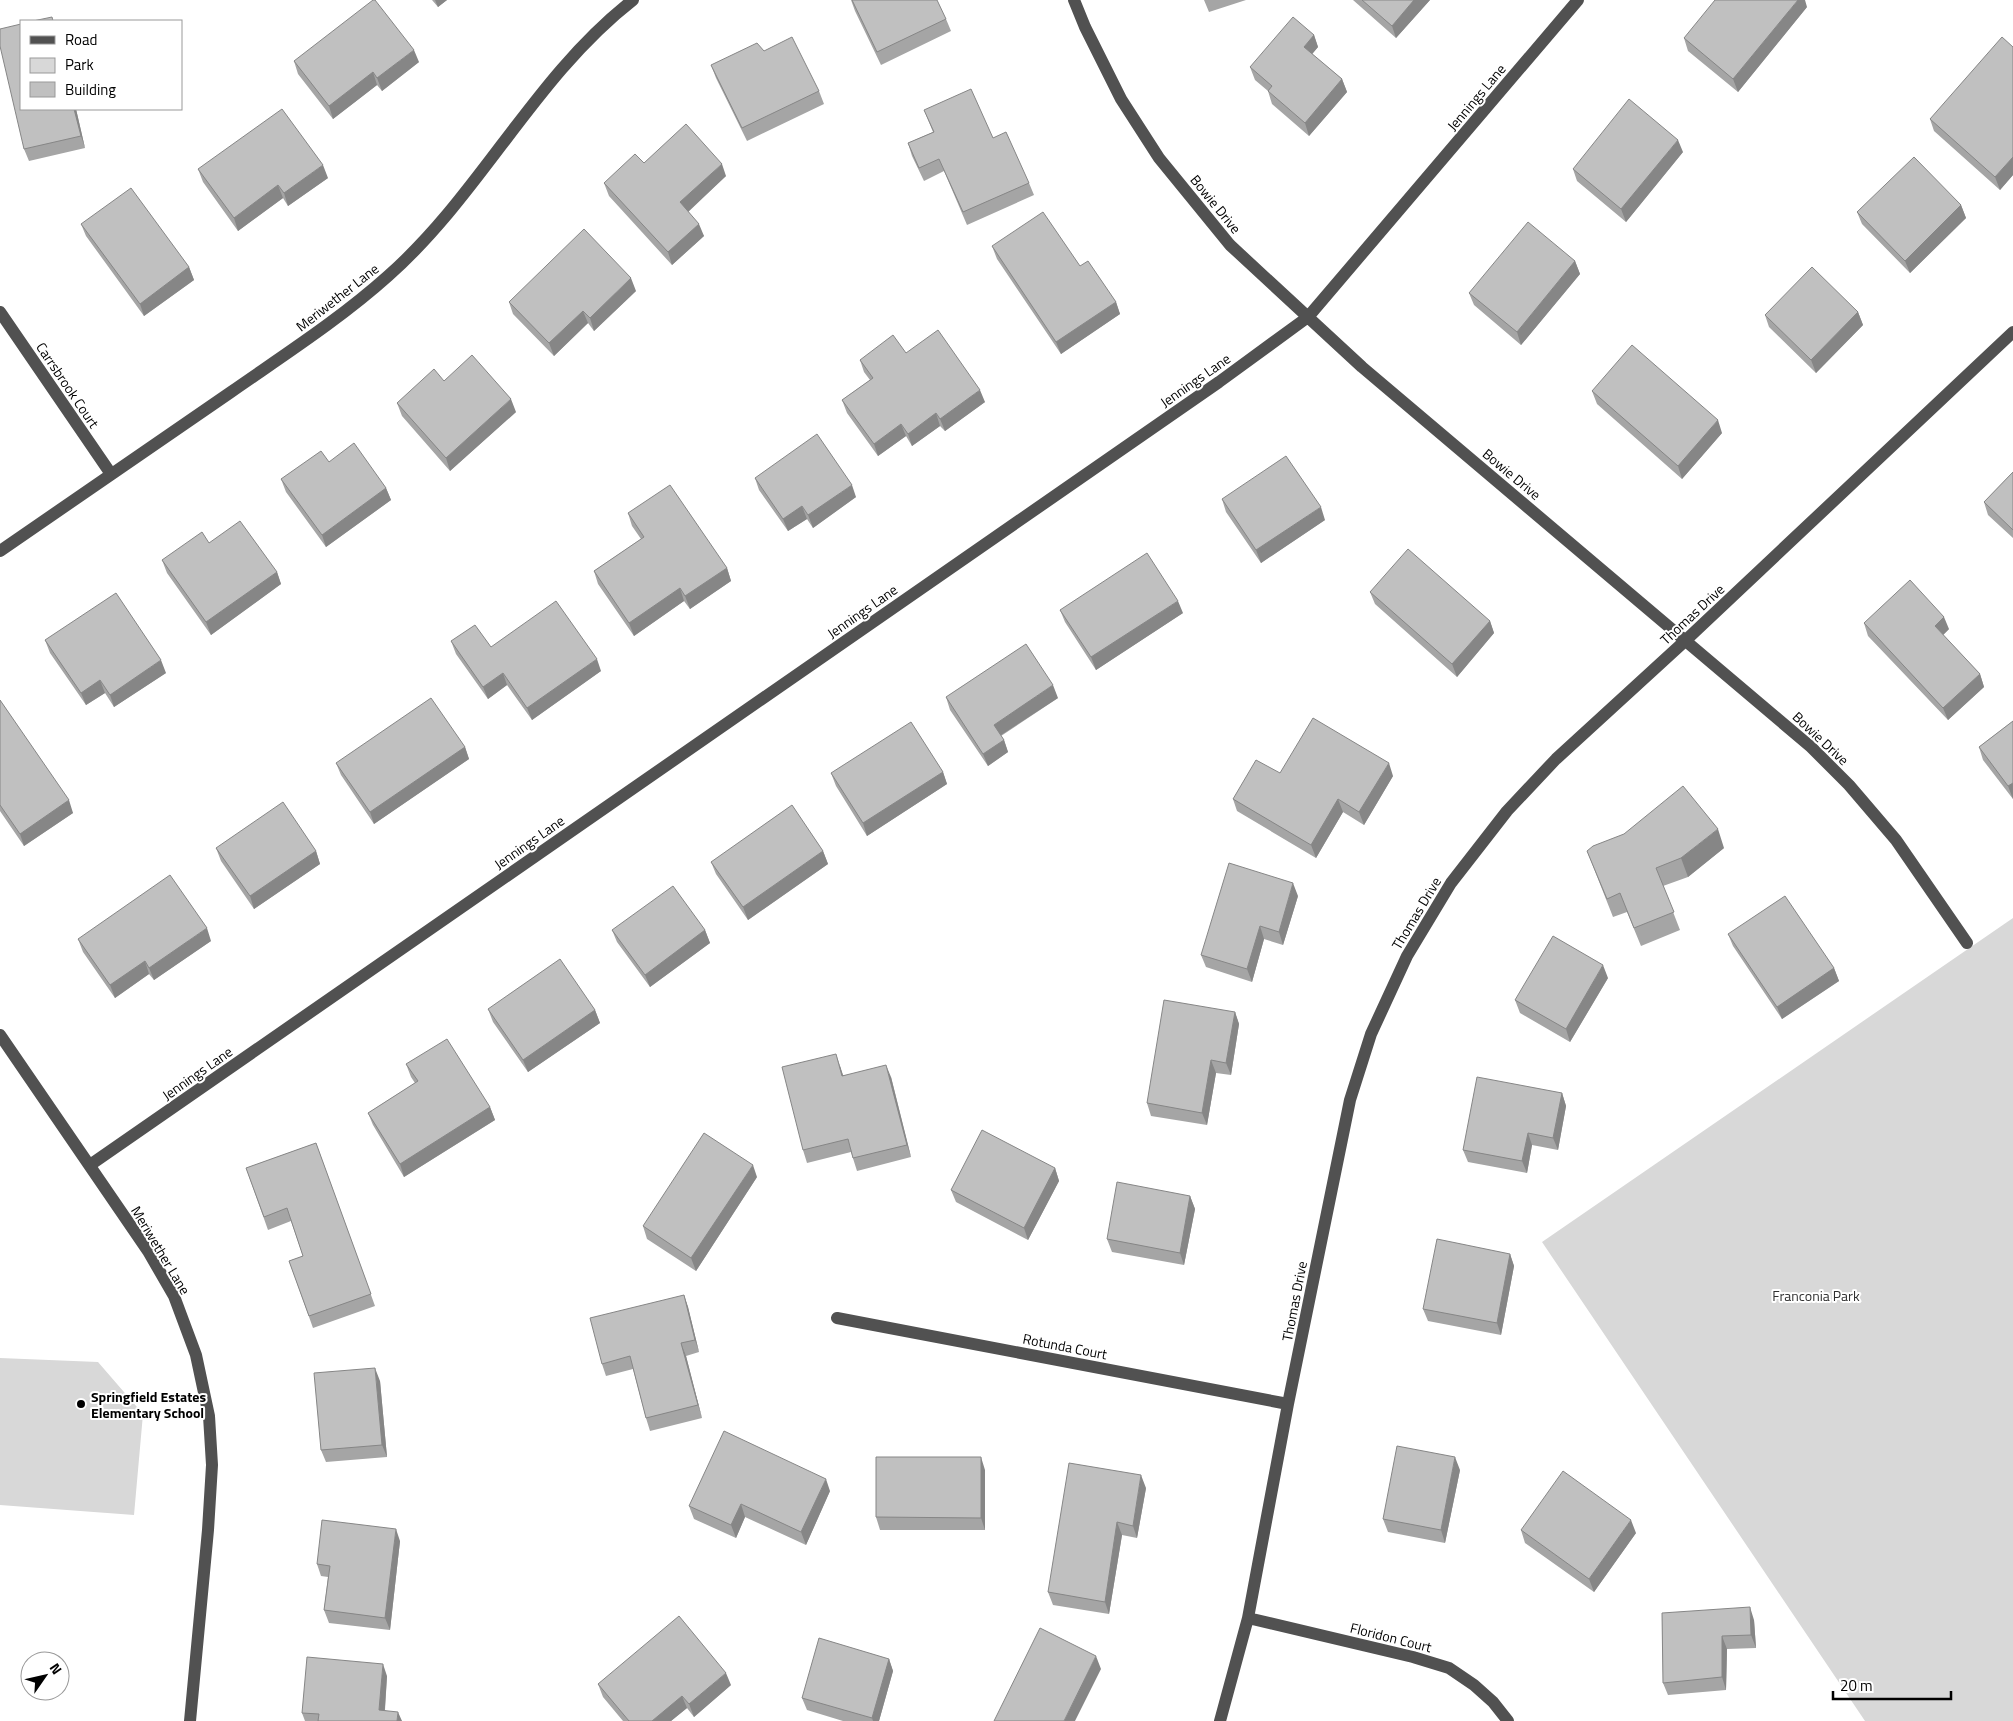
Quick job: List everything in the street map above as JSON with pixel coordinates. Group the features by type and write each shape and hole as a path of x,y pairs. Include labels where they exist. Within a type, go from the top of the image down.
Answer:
{"street":[{"name":"Meriwether Lane","path":"0,551 323,328 389,276 451,212 525,112 570,59 620,10 633,0"},
{"name":"Bowie Drive","path":"1074,0 1085,27 1121,99 1159,158 1230,245 1362,367 1811,747 1849,785 1896,840 1967,943"},
{"name":"Jennings Lane","path":"90,1165 1210,388 1308,317 1578,0"},
{"name":"Carrsbrook Court","path":"0,312 111,474"},
{"name":"Thomas Drive","path":"1220,1721 1248,1618 1288,1404 1350,1100 1371,1034 1407,956 1451,883 1507,810 1556,759 1686,640 2013,332"},
{"name":"Meriwether Lane","path":"0,1035 148,1251 174,1296 196,1355 208,1416 212,1465 209,1521 190,1721"},
{"name":"Rotunda Court","path":"837,1318 1288,1404"},
{"name":"Floridon Court","path":"1248,1618 1413,1657 1449,1668 1493,1702 1508,1721"}],"green space":[{"name":"Franconia Park","path":"2013,918 2013,1721 1865,1721 1542,1242"},
{"path":"0,1358 98,1362 143,1414 134,1515 0,1505"}],"building":[{"path":"375,0 414,50 377,78 373,72 329,106 294,61"},
{"path":"852,0 937,0 946,19 877,52"},
{"path":"1362,0 1414,0 1392,26"},
{"path":"1715,0 1798,0 1733,79 1684,38"},
{"path":"52,17 53,20 38,20"},
{"path":"1293,17 1314,35 1304,47 1342,79 1305,123 1268,91 1272,86 1250,67"},
{"path":"20,24 20,110 74,110 81,136 24,149 0,46 0,29"},
{"path":"792,37 819,91 742,128 711,65 757,43 764,51"},
{"path":"2002,37 2013,47 2013,157 1995,177 1930,119"},
{"path":"971,89 993,138 1006,132 1029,183 963,212 939,159 919,168 908,143 934,132 924,110"},
{"path":"1629,99 1678,140 1621,209 1573,169"},
{"path":"282,109 323,165 284,193 278,185 234,218 198,169"},
{"path":"686,124 722,164 680,202 699,224 668,252 604,183 635,154 644,163"},
{"path":"1914,157 1961,205 1905,261 1857,212"},
{"path":"131,188 189,267 140,304 81,224"},
{"path":"1043,212 1080,266 1088,261 1116,302 1056,342 992,246"},
{"path":"1528,222 1575,261 1517,332 1469,293"},
{"path":"584,229 631,278 590,318 583,311 549,343 509,302"},
{"path":"1812,267 1858,312 1811,360 1765,315"},
{"path":"938,330 980,390 940,419 936,413 908,434 901,424 874,444 842,400 873,378 860,360 893,335 906,353"},
{"path":"1632,345 1718,420 1678,466 1592,391"},
{"path":"472,355 511,399 446,458 397,403 434,369 444,381"},
{"path":"817,434 852,485 808,515 802,506 783,519 755,478"},
{"path":"354,443 386,488 322,535 281,479 321,451 329,462"},
{"path":"1286,456 1321,507 1256,550 1222,499"},
{"path":"2013,472 2013,530 1984,502"},
{"path":"670,485 727,568 685,596 680,588 629,623 594,571 644,537 628,513"},
{"path":"240,521 277,572 206,622 162,560 202,532 209,543"},
{"path":"1408,549 1490,621 1452,664 1370,592"},
{"path":"1147,553 1178,601 1091,657 1060,610"},
{"path":"1910,580 1944,617 1935,626 1980,674 1943,708 1864,623"},
{"path":"116,593 161,660 110,695 100,680 81,693 45,640"},
{"path":"556,601 597,659 527,708 503,673 483,687 451,641 475,625 491,647"},
{"path":"1026,644 1053,685 994,725 1004,740 983,754 946,697"},
{"path":"431,698 465,747 370,812 336,763"},
{"path":"0,700 69,800 20,834 0,805"},
{"path":"1313,718 1389,763 1359,812 1338,799 1311,845 1233,799 1256,760 1280,773"},
{"path":"2013,721 2013,783 2008,786 1979,747"},
{"path":"911,722 943,772 863,823 831,773"},
{"path":"1683,786 1718,829 1681,858 1656,868 1674,912 1634,928 1620,893 1607,899 1587,851 1593,846 1624,834"},
{"path":"283,802 316,851 250,896 216,848"},
{"path":"792,805 823,851 743,907 711,862"},
{"path":"1229,863 1293,883 1279,932 1260,926 1247,969 1201,955"},
{"path":"170,875 207,928 149,968 145,961 110,985 78,939"},
{"path":"673,886 705,930 645,975 612,930"},
{"path":"1785,896 1834,968 1777,1007 1728,934"},
{"path":"1553,936 1603,965 1566,1029 1515,1000"},
{"path":"560,959 595,1010 523,1060 488,1009"},
{"path":"1164,1000 1235,1012 1226,1063 1211,1060 1202,1113 1147,1103"},
{"path":"447,1039 490,1107 400,1164 368,1113 418,1081 406,1064"},
{"path":"836,1054 842,1076 886,1065 907,1145 853,1158 848,1139 803,1150 782,1067"},
{"path":"1477,1077 1562,1093 1553,1138 1528,1133 1522,1161 1463,1150"},
{"path":"982,1130 1055,1168 1024,1228 951,1190"},
{"path":"704,1133 753,1165 691,1258 643,1226"},
{"path":"316,1143 371,1294 309,1316 289,1261 303,1256 287,1208 264,1217 246,1168"},
{"path":"1117,1182 1190,1196 1180,1253 1107,1239"},
{"path":"1437,1239 1510,1254 1497,1323 1423,1309"},
{"path":"684,1295 695,1340 681,1343 698,1405 646,1418 630,1356 602,1364 590,1318"},
{"path":"375,1368 382,1445 321,1450 314,1373"},
{"path":"724,1431 826,1479 801,1532 741,1504 731,1525 689,1506"},
{"path":"1397,1446 1455,1457 1441,1530 1383,1519"},
{"path":"876,1457 981,1457 981,1518 876,1517"},
{"path":"1069,1463 1141,1475 1133,1526 1117,1522 1105,1602 1048,1592"},
{"path":"1563,1471 1631,1520 1589,1579 1521,1530"},
{"path":"322,1520 396,1529 385,1618 324,1610 330,1566 317,1564"},
{"path":"1750,1607 1751,1635 1722,1636 1722,1677 1663,1683 1662,1613"},
{"path":"679,1616 726,1673 689,1704 682,1696 652,1721 629,1721 598,1684"},
{"path":"1040,1628 1096,1656 1064,1721 994,1721"},
{"path":"819,1638 889,1659 872,1718 802,1698"},
{"path":"307,1657 383,1664 379,1710 398,1712 397,1721 318,1721 319,1714 302,1713"}],"place":[{"name":"Springfield Estates Elementary School","path":"81,1404"}]}
